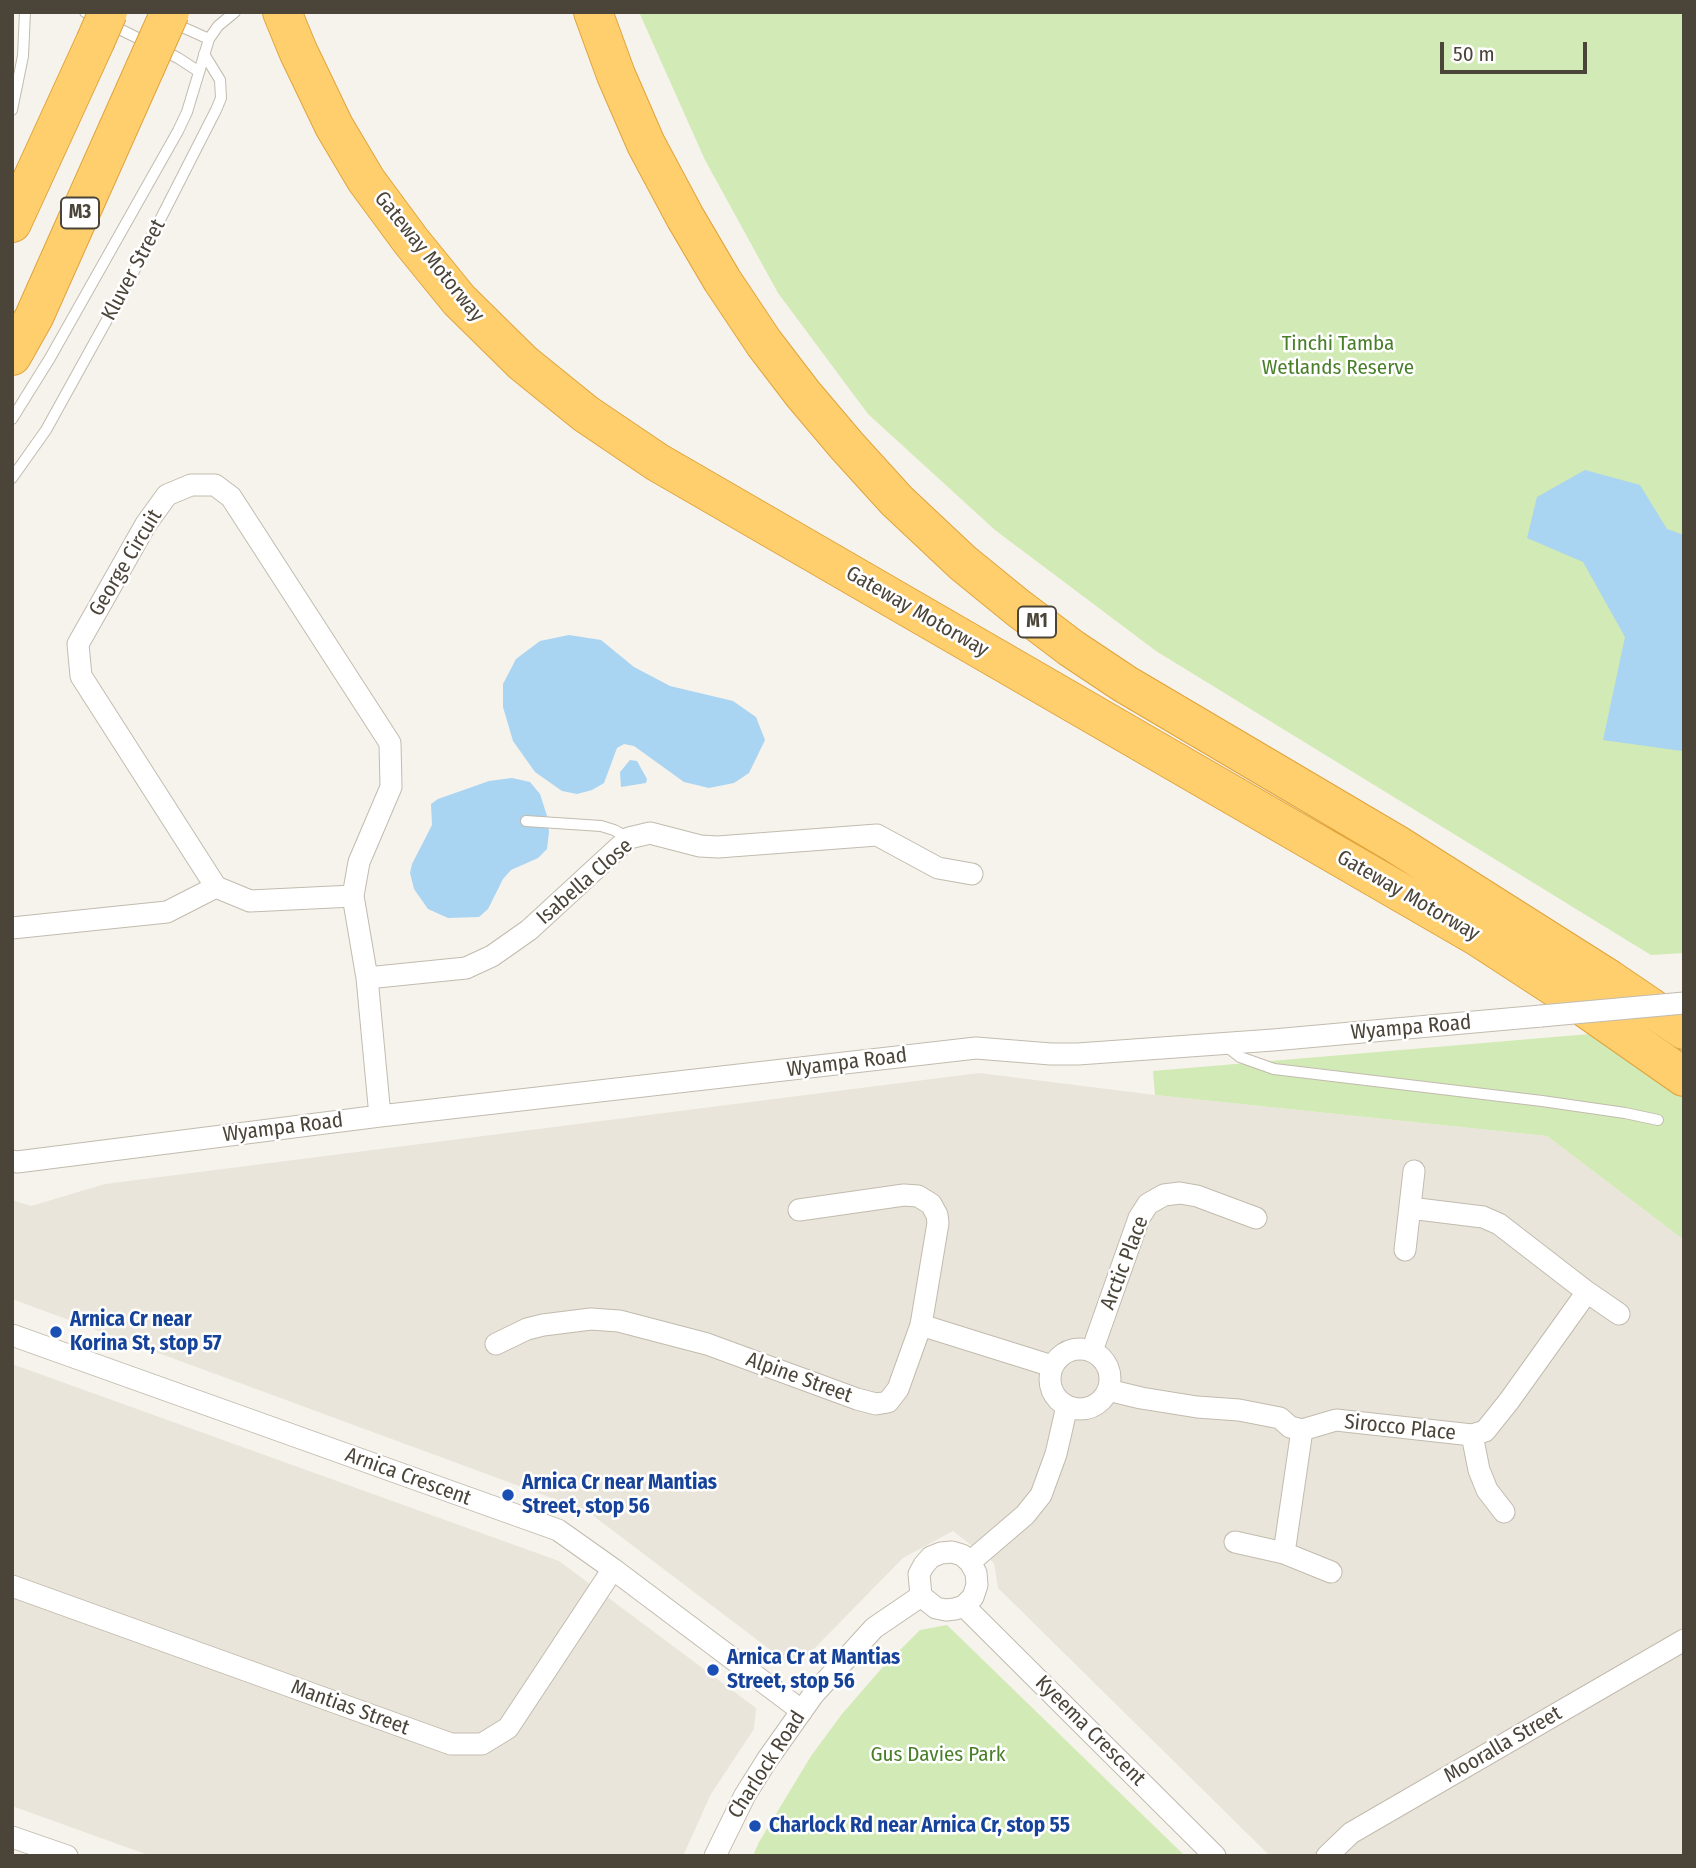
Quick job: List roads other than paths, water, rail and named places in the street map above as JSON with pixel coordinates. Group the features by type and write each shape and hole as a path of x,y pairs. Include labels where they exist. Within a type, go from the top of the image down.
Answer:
{"highway":[{"name":"Gateway Motorway","path":"282,12 334,126 366,180 411,241 459,300 523,363 586,414 657,462 1478,937 1684,1077"},
{"name":"Gateway Motorway","path":"593,12 616,75 646,144 722,280 764,343 847,446 897,501 963,563 1071,648 1125,684 1396,844 1684,1030"},
{"name":"M3","path":"12,356 34,317 145,68 165,15"},
{"path":"12,223 96,22"}],"street":[{"name":"George Circuit","path":"216,887 80,676 78,644 146,524 167,495 191,485 215,485 231,497 390,743 391,787 359,862 354,896 367,978 380,1116"},
{"name":"Isabella Close","path":"367,978 466,968 492,956 529,930 629,838 650,833 700,846 718,847 877,835 938,867 972,874"},
{"path":"12,928 167,912 216,887 250,901 354,896"},
{"name":"Wyampa Road","path":"12,1161 976,1048 1078,1054 1224,1044 1684,1003"},
{"path":"1405,1250 1414,1171"},
{"path":"799,1210 904,1195 918,1196 931,1204 938,1223 921,1325 1052,1366"},
{"name":"Arctic Place","path":"1092,1351 1139,1218 1148,1203 1164,1195 1197,1196 1256,1218"},
{"path":"1410,1208 1483,1217 1499,1224 1619,1314"},
{"name":"Sirocco Place","path":"1301,1430 1336,1420 1472,1435 1485,1431 1587,1292"},
{"name":"Alpine Street","path":"496,1344 527,1329 543,1325 591,1320 620,1321 707,1344 876,1404 888,1402 898,1389 921,1325"},
{"name":"Arnica Crescent","path":"12,1335 558,1530 802,1711"},
{"path":"1069,1350 1092,1351 1102,1358 1108,1367 1108,1390 1093,1406 1081,1409 1068,1406 1059,1401 1052,1391 1052,1366 1069,1350"},
{"path":"1108,1390 1174,1404 1259,1413 1280,1418 1290,1427 1301,1430 1284,1553"},
{"path":"970,1562 1025,1515 1041,1496 1056,1454 1068,1406"},
{"path":"1472,1435 1479,1471 1487,1490 1504,1512"},
{"path":"1235,1542 1284,1553 1331,1572"},
{"path":"951,1552 962,1555 976,1573 977,1585 973,1597 964,1606 946,1610 936,1608 920,1596 919,1574 931,1557 951,1552"},
{"name":"Mantias Street","path":"12,1586 451,1744 482,1744 508,1728 613,1569"},
{"name":"Charlock Road","path":"715,1856 745,1795 813,1695 874,1628 920,1596"},
{"name":"Kyeema Crescent","path":"964,1606 1215,1856"},
{"name":"Mooralla Street","path":"1327,1856 1351,1833 1684,1640"},
{"path":"12,1837 67,1856"}],"lane":[{"path":"12,419 50,358 178,131 187,112 209,39 218,26 235,12"},
{"path":"12,110 23,56 27,14"},
{"path":"165,15 209,39"},
{"path":"96,22 178,58 198,71"},
{"name":"Kluver Street","path":"12,478 46,430 134,271 216,110 221,98 220,80 204,54"},
{"path":"526,821 601,826 629,838"},
{"path":"1224,1044 1240,1057 1274,1069 1542,1101 1658,1120"}],"water":[{"path":"1585,470 1640,485 1667,529 1684,535 1682,751 1603,740 1625,637 1583,562 1527,538 1537,497"},
{"path":"569,635 601,640 634,667 670,686 733,701 756,717 765,740 749,773 734,783 709,788 684,782 634,746 624,744 617,748 604,783 592,790 577,794 562,791 535,772 513,741 503,707 503,684 516,659 540,641"},
{"path":"630,760 637,761 647,779 646,783 621,787 620,772"},
{"path":"512,778 530,782 540,794 547,816 547,849 538,858 511,870 503,879 488,909 479,917 448,918 428,909 414,889 410,873 432,825 431,804 489,781"}],"place":[{"name":"Arnica Cr near Korina St, stop 57","path":"56,1332"},
{"name":"Arnica Cr near Mantias Street, stop 56","path":"508,1495"},
{"name":"Arnica Cr at Mantias Street, stop 56","path":"713,1670"},
{"name":"Charlock Rd near Arnica Cr, stop 55","path":"755,1826"}],"park label":[{"name":"Tinchi Tamba Wetlands Reserve","path":"1338,356"},
{"name":"Gus Davies Park","path":"938,1755"}]}
